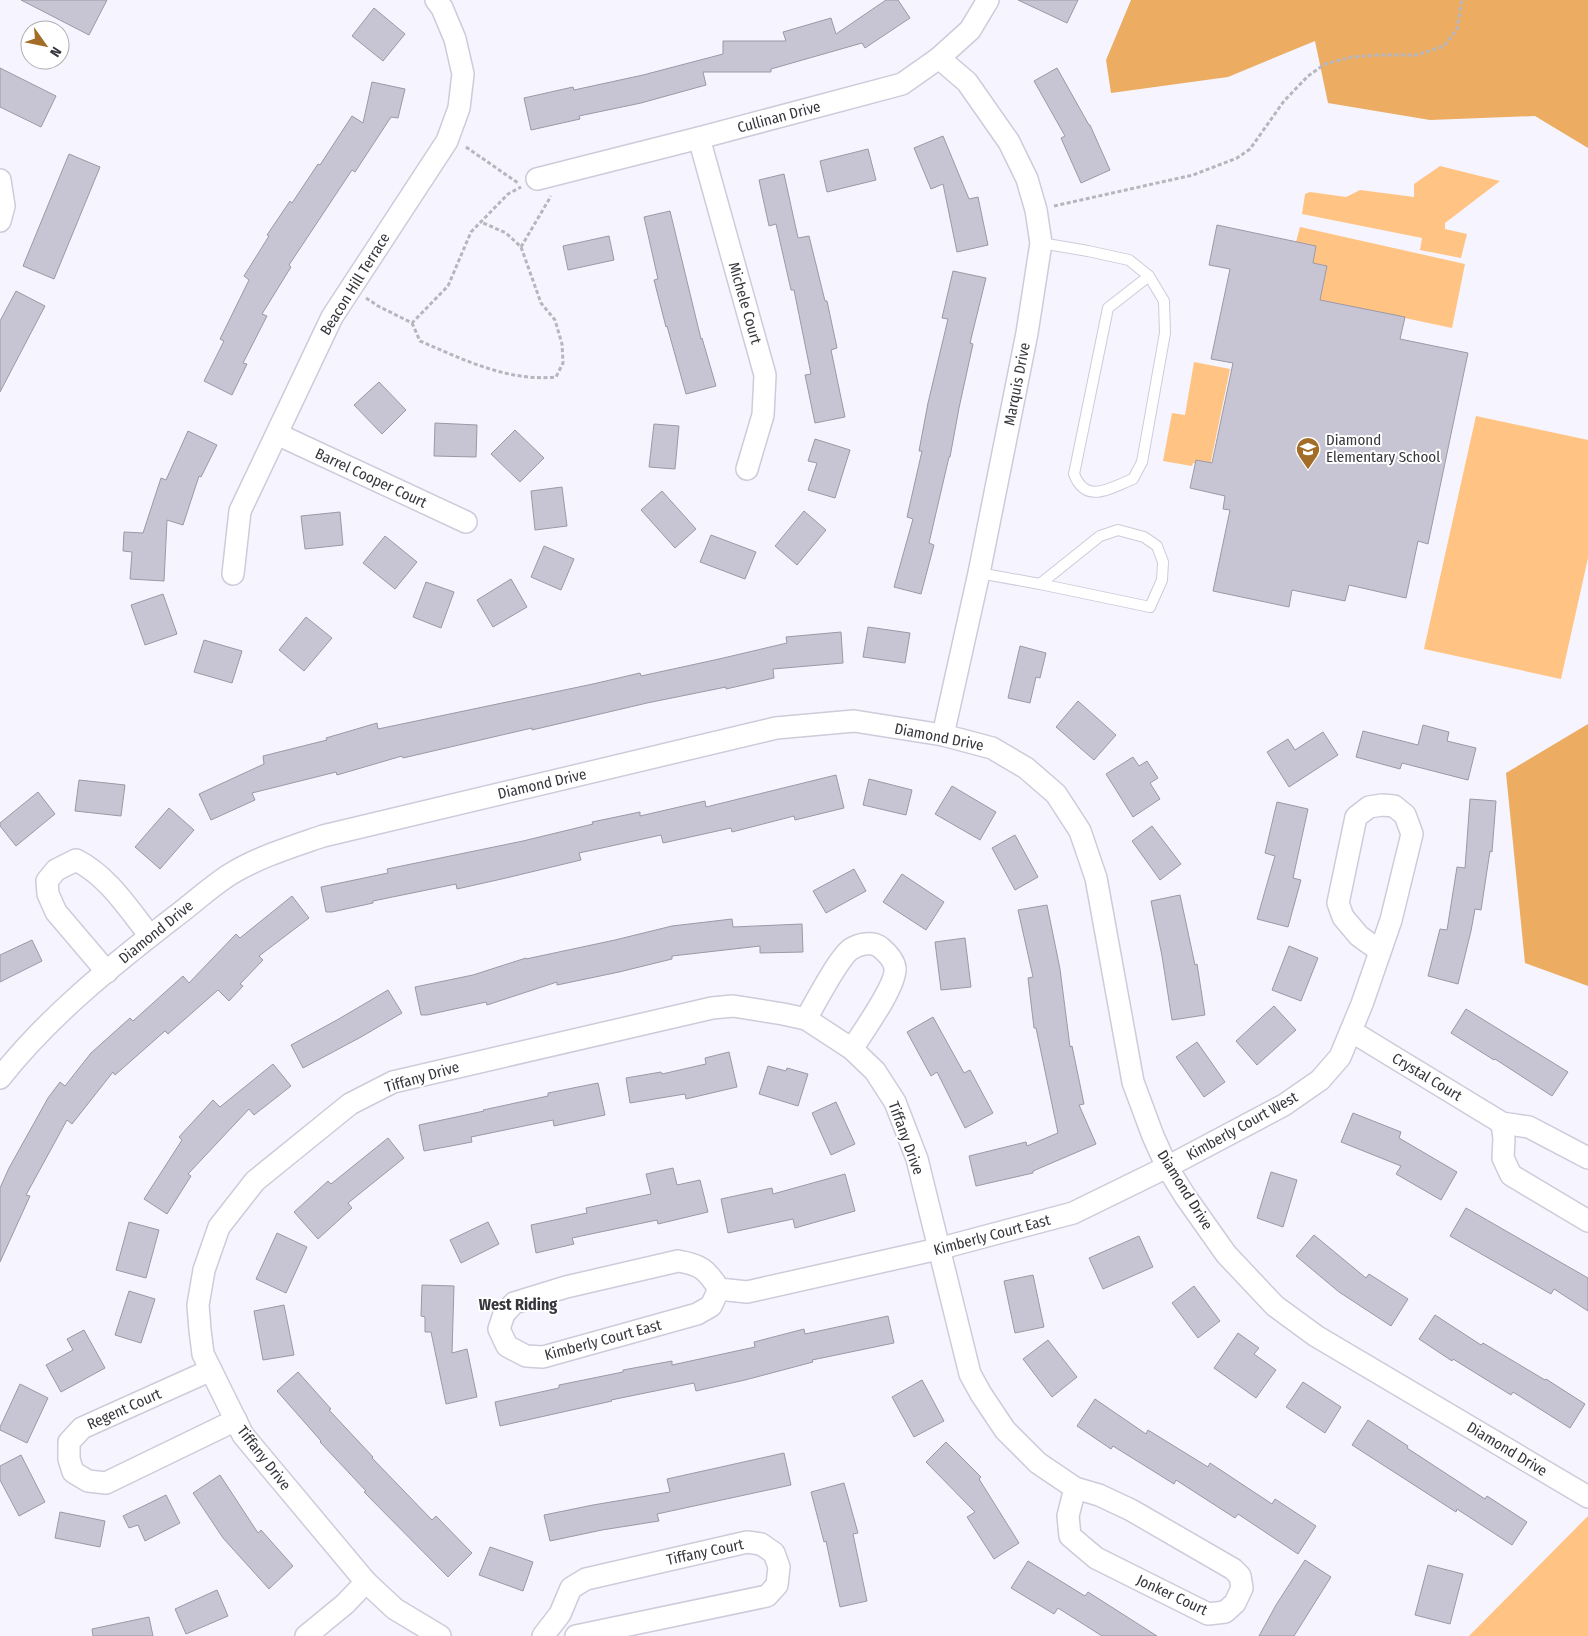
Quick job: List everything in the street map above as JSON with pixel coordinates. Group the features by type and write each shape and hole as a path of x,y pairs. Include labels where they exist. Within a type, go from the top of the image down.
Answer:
{"street":[{"name":"Beacon Hill Terrace","path":"234,574 240,510 332,317 447,141 459,108 463,74 455,39 442,8 436,0"},
{"name":"Cullinan Drive","path":"537,179 902,84 939,58 970,30 988,0"},
{"name":"Marquis Drive","path":"939,58 967,82 1009,142 1027,179 1036,210 1041,243 1027,333 979,573 943,735"},
{"name":"Michele Court","path":"699,138 765,375 763,415 747,469"},
{"path":"0,180 4,206 0,221"},
{"name":"Barrel Cooper Court","path":"276,434 466,522"},
{"name":"Diamond Drive","path":"0,1078 40,1031 150,936 229,875 269,855 323,836 776,728 854,721 943,735 992,748 1026,768 1056,794 1080,831 1096,878 1133,1082 1152,1136 1168,1167 1185,1196 1226,1254 1275,1306 1316,1336 1588,1497"},
{"name":"Kimberly Court West","path":"1168,1167 1284,1106 1320,1080 1340,1057 1352,1032 1375,970 1391,920 1412,834 1405,815 1394,806 1382,804 1369,807 1356,817 1338,903 1343,916 1359,936 1380,951"},
{"path":"107,972 56,912 48,894 47,881 56,870 76,860 88,866 106,880 150,936"},
{"path":"806,1019 850,949 861,944 877,945 888,955 895,968 892,985 852,1049"},
{"name":"Tiffany Drive","path":"366,1582 243,1435 203,1354 198,1305 204,1270 219,1227 255,1181 350,1104 393,1082 712,1008 733,1006 806,1019 852,1049 875,1070 895,1102 917,1159 938,1249"},
{"name":"Crystal Court","path":"1352,1032 1502,1123 1529,1127 1588,1158"},
{"path":"1502,1123 1504,1139 1503,1158 1511,1175 1588,1221"},
{"name":"Kimberly Court East","path":"720,1289 711,1306 697,1314 543,1357 526,1356 507,1346 499,1329 504,1314 514,1303 566,1287 678,1261 694,1264 708,1273 720,1289 747,1292 938,1249 1073,1213 1168,1167"},
{"name":"Jonker Court","path":"938,1249 970,1374 1005,1430 1038,1462 1075,1488 1099,1495 1131,1510 1233,1569 1240,1576 1242,1588 1235,1603 1225,1612 1208,1614 1096,1558 1070,1536 1068,1516 1075,1488"},
{"name":"Regent Court","path":"211,1370 82,1428 69,1442 69,1459 73,1472 88,1481 106,1483 236,1420"},
{"name":"Tiffany Court","path":"543,1636 560,1614 571,1588 586,1579 747,1542 762,1544 774,1553 779,1567 777,1585 766,1596 576,1636"},
{"path":"306,1636 345,1604 366,1582 395,1609 440,1636"}],"lane":[{"path":"1041,243 1129,260 1149,276 1164,301 1166,333 1142,462 1133,480 1097,493 1088,491 1078,483 1074,474 1108,308 1149,276"},
{"path":"979,573 1150,607 1162,580 1163,562 1158,546 1144,537 1118,530 1100,536 1040,584"}],"path":[{"path":"1036,210 1193,175 1237,158 1250,149 1284,101 1308,76 1325,64 1352,57 1417,55 1444,46 1457,29 1462,0"},
{"path":"412,323 448,286 471,232 508,194 522,186 449,135"},
{"path":"521,247 566,171"},
{"path":"350,288 378,306 412,323 420,340 465,360 512,375 556,377 563,363 562,344 555,320 541,304 521,247 506,233 481,222"}],"shaded area":[{"path":"1131,0 1588,0 1588,148 1535,116 1430,120 1328,103 1315,41 1228,77 1111,93 1106,60"},
{"path":"1440,166 1500,181 1445,223 1445,229 1467,234 1461,258 1420,250 1422,238 1302,214 1305,194 1310,192 1346,197 1360,190 1414,197 1414,184"},
{"path":"1300,227 1465,264 1452,328 1320,300 1327,266 1313,263 1316,246 1296,242"},
{"path":"1194,362 1230,369 1210,466 1193,463 1192,466 1163,461 1172,413 1185,415"},
{"path":"1476,416 1588,440 1588,558 1561,679 1424,649"},
{"path":"1588,724 1588,986 1525,963 1506,773"},
{"path":"1588,1516 1588,1636 1469,1636"}],"building":[{"path":"21,0 107,0 89,35 70,25 70,20 60,20"},
{"path":"886,0 898,0 910,18 865,48 862,43 771,69 771,72 703,72 706,85 641,103 579,116 580,119 531,130 524,98 573,87 574,90 643,75 723,54 723,41 786,41 783,32 831,18 836,34"},
{"path":"1018,0 1078,0 1067,23"},
{"path":"374,8 405,34 383,61 352,36"},
{"path":"0,68 56,96 41,127 0,107"},
{"path":"1057,68 1090,125 1110,170 1081,183 1061,138 1065,136 1034,81"},
{"path":"372,82 405,89 398,118 391,117 355,172 352,170 289,265 291,267 262,314 267,316 243,363 247,364 232,395 204,381 224,341 220,339 249,280 244,276 269,236 267,235 290,201 292,203 318,164 320,165 352,116 363,123"},
{"path":"943,136 969,199 978,197 988,245 957,252 943,184 931,189 914,148"},
{"path":"868,149 876,180 827,192 820,161"},
{"path":"69,154 100,167 54,279 23,266"},
{"path":"784,174 798,238 809,236 825,301 827,301 837,348 831,350 845,417 815,423 805,375 811,374 794,290 791,290 776,224 769,226 759,180"},
{"path":"670,211 701,339 716,386 686,394 654,280 658,279 644,217"},
{"path":"1217,225 1316,246 1313,263 1327,266 1320,300 1405,317 1400,339 1468,353 1428,544 1418,541 1406,598 1349,585 1345,601 1292,590 1289,607 1213,591 1230,510 1223,509 1225,496 1190,488 1196,460 1212,463 1233,363 1211,359 1230,269 1209,265"},
{"path":"609,236 614,260 568,270 563,246"},
{"path":"953,271 986,278 970,343 973,344 950,457 929,543 934,545 921,594 894,587 913,519 907,517 922,451 919,451 928,403 948,319 942,318"},
{"path":"16,291 45,306 0,392 0,321"},
{"path":"379,382 406,410 382,434 354,405"},
{"path":"435,423 477,425 476,457 434,456"},
{"path":"654,424 679,426 675,469 649,467"},
{"path":"515,430 544,458 520,482 491,454"},
{"path":"188,431 217,445 201,477 199,476 183,525 167,520 164,581 130,579 132,552 123,551 124,532 143,533 161,478 166,480"},
{"path":"815,439 850,450 835,498 808,490 817,463 808,461"},
{"path":"562,487 567,526 535,530 531,491"},
{"path":"662,491 696,529 675,548 641,510"},
{"path":"804,511 826,530 797,565 775,546"},
{"path":"340,512 343,545 305,549 301,516"},
{"path":"711,535 756,552 745,579 700,562"},
{"path":"385,536 417,562 395,589 363,563"},
{"path":"544,546 574,559 561,590 531,577"},
{"path":"511,579 527,607 493,627 477,600"},
{"path":"426,582 454,592 441,628 413,617"},
{"path":"163,594 177,634 145,645 131,605"},
{"path":"306,617 332,638 304,671 279,650"},
{"path":"868,627 910,633 905,663 863,657"},
{"path":"841,632 843,663 773,669 774,678 726,689 726,687 647,703 403,758 402,756 337,775 336,772 252,793 255,800 211,820 199,794 264,764 263,756 327,740 326,738 377,723 378,729 640,673 641,676 719,659 787,643 786,637"},
{"path":"204,640 242,651 232,683 194,672"},
{"path":"1020,646 1046,653 1040,678 1036,677 1030,703 1008,698"},
{"path":"1078,701 1116,735 1094,760 1056,727"},
{"path":"1423,725 1449,732 1447,741 1476,748 1468,780 1402,763 1400,769 1356,757 1363,731 1418,745"},
{"path":"1323,732 1338,755 1289,787 1267,752 1288,739 1295,750"},
{"path":"1133,757 1139,766 1147,761 1158,778 1150,783 1160,799 1133,817 1106,774"},
{"path":"836,775 844,808 795,820 794,816 732,832 731,828 663,843 661,835 579,853 581,860 506,878 457,889 456,884 326,912 321,887 388,873 387,869 523,841 593,824 592,822 640,812 640,816 705,801 706,807"},
{"path":"869,779 912,790 906,815 863,805"},
{"path":"79,780 125,785 121,816 75,811"},
{"path":"952,786 996,812 980,840 935,814"},
{"path":"38,792 55,814 16,846 0,826 0,823"},
{"path":"1470,799 1496,801 1492,852 1490,851 1481,910 1475,909 1458,984 1428,976 1440,929 1447,930 1457,867 1465,868"},
{"path":"1277,802 1308,809 1293,878 1301,880 1288,927 1257,919 1275,856 1265,853"},
{"path":"169,808 194,830 160,869 135,847"},
{"path":"1152,826 1181,864 1160,880 1132,841"},
{"path":"1015,835 1038,877 1015,890 992,848"},
{"path":"854,869 866,891 826,913 813,891"},
{"path":"902,874 944,902 926,930 883,902"},
{"path":"1180,895 1195,965 1197,964 1205,1015 1172,1020 1151,901"},
{"path":"292,896 309,918 259,956 263,960 240,984 243,986 229,1001 218,990 168,1034 165,1031 115,1075 113,1072 72,1124 67,1120 26,1195 30,1196 0,1262 0,1188 48,1098 60,1082 65,1086 91,1053 130,1018 133,1021 183,976 189,983 236,934 240,938"},
{"path":"1047,905 1060,969 1070,1047 1072,1046 1084,1104 1079,1105 1096,1144 1033,1171 1033,1173 976,1186 969,1156 1026,1142 1027,1146 1058,1133 1036,1028 1034,1028 1028,978 1033,977 1018,910"},
{"path":"732,919 733,927 802,924 803,952 760,953 760,946 672,956 672,959 619,972 557,985 557,982 487,1005 486,1002 421,1015 415,987 473,975 526,958 672,926"},
{"path":"965,938 971,987 941,990 935,942"},
{"path":"32,940 42,961 0,982 0,955"},
{"path":"1289,946 1318,958 1301,1001 1272,990"},
{"path":"388,990 402,1013 303,1068 291,1045"},
{"path":"1274,1006 1296,1030 1257,1065 1236,1041"},
{"path":"1466,1009 1568,1072 1552,1096 1451,1033"},
{"path":"933,1017 964,1073 970,1070 993,1113 965,1128 937,1072 931,1076 907,1032"},
{"path":"1197,1042 1225,1082 1204,1097 1176,1057"},
{"path":"729,1052 737,1087 686,1099 685,1094 630,1103 626,1078 661,1072 662,1074 706,1064 705,1058"},
{"path":"273,1064 291,1086 254,1115 249,1109 188,1174 191,1176 167,1214 144,1199 182,1140 179,1137 213,1100 220,1107"},
{"path":"768,1066 786,1071 787,1068 808,1074 798,1106 759,1094"},
{"path":"598,1083 605,1115 554,1126 553,1120 471,1137 472,1142 424,1151 419,1125 548,1096 548,1093"},
{"path":"836,1102 855,1144 831,1155 812,1113"},
{"path":"1353,1113 1401,1132 1399,1138 1457,1172 1441,1200 1396,1174 1401,1166 1341,1142"},
{"path":"388,1138 404,1158 348,1203 352,1208 318,1239 294,1212 328,1181 331,1184"},
{"path":"673,1168 677,1185 700,1180 708,1212 658,1224 657,1220 572,1238 574,1244 536,1253 531,1225 587,1213 586,1208 651,1194 646,1174"},
{"path":"1271,1172 1297,1180 1283,1227 1257,1218"},
{"path":"845,1174 855,1211 795,1228 793,1219 728,1233 721,1199 772,1188 773,1194"},
{"path":"1466,1208 1588,1278 1588,1311 1554,1289 1551,1294 1450,1236"},
{"path":"129,1222 159,1230 146,1278 116,1270"},
{"path":"488,1222 499,1244 461,1263 450,1240"},
{"path":"277,1233 307,1247 286,1293 256,1279"},
{"path":"1314,1235 1366,1278 1369,1274 1408,1299 1391,1326 1339,1292 1296,1256"},
{"path":"1139,1236 1153,1267 1103,1289 1089,1258"},
{"path":"1033,1275 1044,1327 1015,1333 1004,1281"},
{"path":"422,1285 454,1286 452,1353 467,1349 477,1397 446,1404 431,1332 425,1332 425,1317 421,1316"},
{"path":"1194,1286 1220,1321 1198,1338 1172,1303"},
{"path":"129,1291 155,1299 141,1343 115,1335"},
{"path":"284,1305 294,1355 263,1360 254,1311"},
{"path":"1435,1315 1481,1345 1483,1343 1585,1404 1570,1428 1513,1392 1511,1395 1453,1359 1452,1361 1419,1339"},
{"path":"888,1316 894,1343 812,1360 813,1362 696,1391 694,1383 500,1426 495,1402 559,1388 559,1385 623,1372 623,1370 672,1361 672,1365 755,1347 754,1342 804,1329 805,1334"},
{"path":"84,1330 105,1368 61,1392 46,1365 73,1350 67,1339"},
{"path":"1238,1333 1259,1348 1254,1354 1276,1370 1256,1398 1214,1368"},
{"path":"1048,1340 1077,1377 1052,1397 1023,1359"},
{"path":"298,1372 372,1458 432,1520 436,1516 472,1553 448,1577 364,1492 366,1491 320,1442 277,1391"},
{"path":"922,1380 944,1421 914,1437 892,1397"},
{"path":"1303,1382 1341,1407 1325,1433 1286,1407"},
{"path":"20,1384 48,1398 27,1443 0,1430"},
{"path":"1095,1399 1146,1434 1148,1430 1208,1467 1210,1463 1272,1504 1275,1499 1316,1526 1298,1554 1238,1514 1235,1518 1176,1480 1174,1484 1113,1446 1111,1449 1077,1426"},
{"path":"1368,1420 1485,1499 1487,1496 1527,1522 1512,1545 1457,1509 1456,1512 1352,1445"},
{"path":"946,1442 981,1477 979,1479 1019,1543 994,1559 967,1517 975,1512 926,1462"},
{"path":"784,1453 791,1485 657,1514 659,1521 550,1541 544,1515 670,1492 667,1479"},
{"path":"21,1455 45,1502 19,1516 0,1480 0,1466"},
{"path":"220,1475 258,1533 261,1530 293,1566 269,1589 223,1538 193,1493"},
{"path":"844,1483 858,1533 853,1534 867,1601 840,1607 826,1541 824,1542 811,1492"},
{"path":"166,1495 180,1523 145,1541 138,1525 129,1528 123,1516"},
{"path":"60,1512 105,1521 100,1547 55,1538"},
{"path":"490,1547 533,1562 523,1591 479,1575"},
{"path":"1305,1560 1331,1577 1294,1636 1259,1636 1276,1605"},
{"path":"1028,1561 1085,1596 1088,1592 1157,1636 1102,1636 1058,1608 1054,1614 1011,1588"},
{"path":"1428,1565 1463,1574 1450,1624 1415,1615"},
{"path":"217,1590 228,1616 186,1634 175,1609"},
{"path":"149,1617 153,1636 93,1636 92,1629"}],"place":[{"name":"Diamond Elementary School","path":"1308,470"}],"district":[{"name":"West Riding","path":"518,1304"}]}
